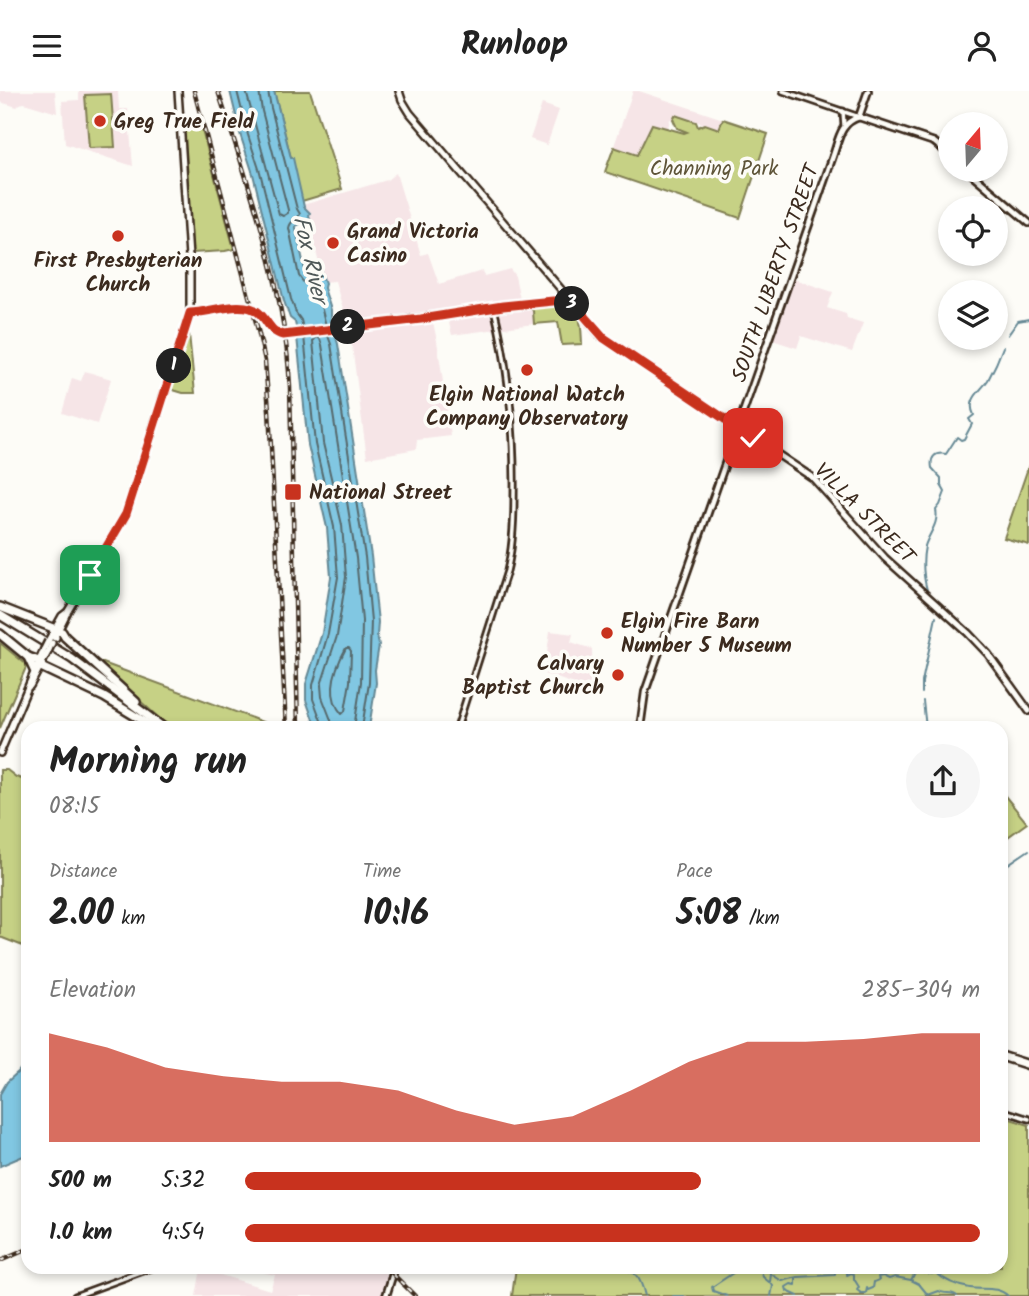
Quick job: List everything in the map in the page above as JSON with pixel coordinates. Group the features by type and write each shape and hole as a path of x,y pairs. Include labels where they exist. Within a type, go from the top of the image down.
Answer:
{"highway":[{"path":"0,607 53,628 53,636 63,632 65,637 156,721"},
{"path":"0,617 67,661 147,721"},
{"path":"0,617 72,659 155,721"},
{"path":"0,633 38,666 104,697 144,721"},
{"path":"1008,1060 1029,1067"}],"main road":[{"path":"0,753 62,617 126,514 190,313 190,272 178,91"},
{"name":"VILLA STREET","path":"399,91 411,113 560,294 575,305 604,338 813,478 885,558 968,633 996,665 1029,711"},
{"path":"859,117 869,91"},
{"path":"844,125 859,117 938,145"},
{"name":"SOUTH LIBERTY STREET","path":"641,721 645,692 844,125"},
{"path":"981,182 1029,223"},
{"path":"386,1296 393,1274"}],"street":[{"path":"783,91 859,117"},
{"path":"843,111 844,125"},
{"path":"553,301 560,294"},
{"path":"190,313 248,306 258,312 275,332 283,335 553,301 575,305"},
{"path":"459,721 511,554 514,473 510,393 494,308"},
{"path":"1008,1112 1029,1119"},
{"path":"75,1296 135,1274"}],"shaded area":[{"path":"0,91 55,91 57,113 24,103 17,107 0,102"},
{"path":"79,91 118,91 119,109 128,109 133,166 65,144 62,101 79,100"},
{"name":"Channing Park","path":"633,91 723,119 719,129 678,115 675,121 670,119 668,128 684,133 748,195 740,218 605,172"},
{"path":"542,104 559,110 547,145 530,139"},
{"path":"396,173 421,255 428,253 439,284 482,271 484,276 510,269 515,276 521,304 531,303 534,324 452,335 447,315 348,327 335,281 323,282 310,213 303,205 387,180"},
{"path":"794,279 833,292 827,308 863,323 852,352 801,336 797,348 772,340"},
{"path":"433,322 451,436 417,440 416,449 367,458 350,331"},
{"path":"85,371 111,379 97,424 62,413 72,378 81,381"},
{"path":"550,631 573,634 571,642 592,649 593,690 544,674"},
{"path":"200,1274 217,1274 270,1290 275,1275 271,1274 388,1275 381,1296 196,1296"}],"green space":[{"path":"274,91 310,91 342,189 302,201"},
{"name":"Greg True Field","path":"111,94 115,147 89,148 85,95"},
{"name":"Channing Park","path":"675,115 696,122 698,127 705,124 719,129 723,119 768,134 740,218 605,172 614,147 637,155 652,124 687,132 677,128 673,119"},
{"path":"183,122 200,122 234,249 192,253"},
{"path":"561,303 577,313 581,324 582,344 562,345 558,322 534,324 533,311 529,306"},
{"path":"189,334 195,393 183,393 170,389"},
{"path":"1029,465 1029,545 1004,538"},
{"path":"0,643 27,665 0,728"},
{"path":"95,660 260,721 162,721"},
{"path":"0,770 7,770 21,779 21,945 0,937"},
{"path":"1008,800 1027,823 1008,837"},
{"path":"1008,1118 1029,1125 1029,1296 512,1296 515,1274 1008,1274"}],"water":[{"path":"230,91 274,91 304,207 310,213 311,226 302,223 296,226 306,275 313,277 321,272 331,310 371,556 379,645 370,721 314,721 306,700 306,684 322,633 331,577 327,528 308,445 295,322 290,318 284,301 253,174"},
{"path":"21,1068 21,1157 0,1166 0,1094 7,1082"}],"waterway":[{"path":"1008,335 1018,321 1029,319"},
{"path":"927,590 923,568 925,546 935,524 936,510 945,492 941,478 932,468 932,461 936,455 946,454 957,437 964,439 972,424 969,419 974,415 973,400 988,380 1002,350"},
{"path":"922,693 936,617"},
{"path":"923,701 925,721"},
{"path":"1008,864 1029,850"},
{"path":"634,1274 641,1283 645,1296"},
{"path":"727,1296 713,1291 712,1287 732,1274"},
{"path":"762,1274 769,1282"},
{"path":"771,1274 782,1281 835,1274"},
{"path":"771,1274 771,1296"},
{"path":"854,1274 859,1287 857,1290 861,1293 866,1293 867,1288 873,1288 874,1282 879,1280 878,1277 911,1280 914,1274"},
{"path":"938,1274 960,1286 995,1290 1008,1296"},
{"path":"796,1279 796,1285 786,1287 787,1291 798,1296"},
{"path":"911,1280 919,1284 928,1295 939,1291 957,1296"},
{"path":"673,1296 684,1296"}],"railway":[{"path":"194,91 265,361 286,721"},
{"path":"218,91 264,237 287,349 298,721"},
{"path":"0,1261 21,1252"},
{"path":"393,1274 415,1296"}],"place":[{"name":"Greg True Field","path":"100,121"},
{"name":"First Presbyterian Church","path":"118,236"},
{"name":"Grand Victoria Casino","path":"333,243"},
{"name":"Elgin National Watch Company Observatory","path":"527,370"},
{"name":"National Street","path":"293,492"},
{"name":"Elgin Fire Barn Number 5 Museum","path":"607,633"},
{"name":"Calvary Baptist Church","path":"618,675"}],"route":[{"path":"90,575 126,514 136,488 190,313 248,306 258,312 272,330 283,335 421,319 503,306 563,301 575,305 604,338 753,438"}],"water label":[{"name":"Fox River","path":"311,259"}]}
